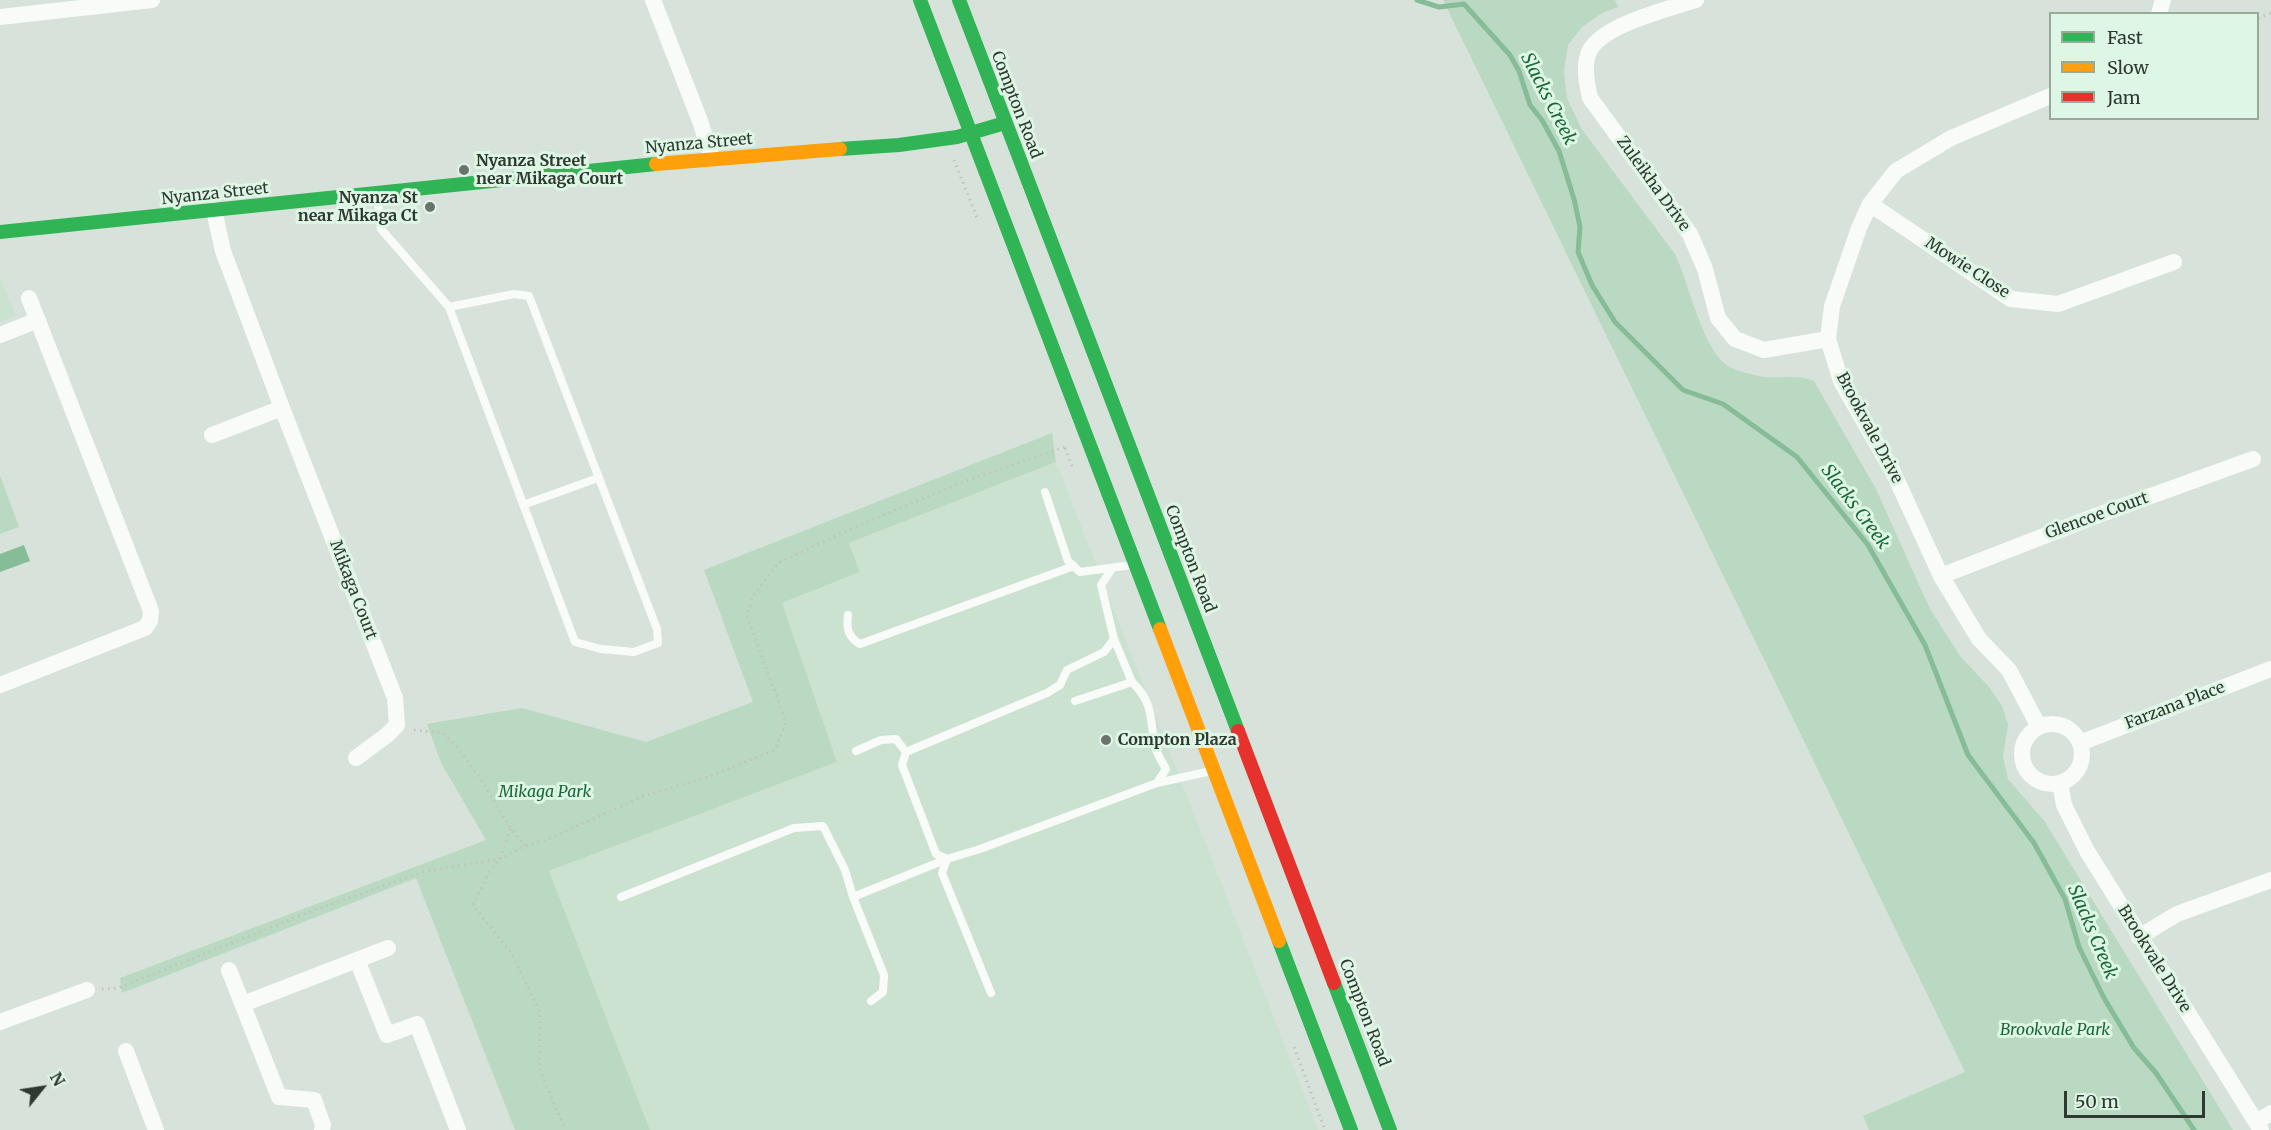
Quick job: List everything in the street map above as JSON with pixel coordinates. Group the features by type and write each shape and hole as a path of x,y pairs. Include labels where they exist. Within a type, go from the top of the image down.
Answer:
{"main road":[{"path":"920,0 1351,1130"},
{"name":"Compton Road","path":"959,0 1390,1130"},
{"name":"Nyanza Street","path":"0,232 712,158 899,145 971,134 1005,123"}],"street":[{"path":"0,17 152,0"},
{"path":"653,0 712,158"},
{"name":"Zuleikha Drive","path":"1696,0 1620,26 1604,36 1589,52 1586,75 1590,98 1690,234 1705,269 1718,318 1735,339 1764,350 1828,339"},
{"name":"Brookvale Drive","path":"2039,727 2009,670 1979,639 1941,576 1893,472 1841,381 1828,339 1832,306 1859,228 1870,204 1896,171 1951,138 2049,96"},
{"name":"Mowie Close","path":"1870,204 2011,299 2058,304 2174,261"},
{"name":"Mikaga Court","path":"214,210 224,251 282,408 395,698 397,725"},
{"path":"0,685 145,628 150,621 151,611 29,298"},
{"path":"0,335 38,320"},
{"path":"212,435 282,408"},
{"name":"Glencoe Court","path":"1941,576 2092,517 2253,459"},
{"name":"Farzana Place","path":"2080,743 2271,669"},
{"path":"2058,724 2074,734 2080,743 2081,763 2069,779 2050,784 2040,782 2032,776 2023,760 2025,741 2039,727 2058,724"},
{"path":"356,758 397,725"},
{"name":"Brookvale Drive","path":"2060,783 2064,805 2086,851 2259,1126"},
{"path":"2139,937 2177,914 2271,880"},
{"path":"243,1004 388,948"},
{"path":"357,960 387,1035 417,1024 458,1130"},
{"path":"229,970 279,1097 314,1101 323,1125 322,1130"},
{"path":"0,1022 87,990"},
{"path":"126,1051 156,1130"},
{"path":"2259,1126 2271,1113"}],"lane":[{"path":"377,194 381,229 449,307 575,642 601,649 634,652 658,642 657,629 529,296 514,294 449,307"},
{"path":"523,504 598,478"},
{"path":"1045,492 1068,561 1080,572 1135,564"},
{"path":"848,615 847,627 852,639 860,644 1074,566"},
{"path":"1112,569 1101,585 1114,639 1132,682 1150,710 1157,753 1166,769 1157,783"},
{"path":"906,752 1047,693 1060,685 1067,670 1104,652 1114,639"},
{"path":"1075,701 1132,682"},
{"path":"856,751 881,740 896,740 906,752"},
{"path":"906,752 902,765 936,854 947,859"},
{"path":"853,897 947,859 980,849 1157,783 1214,770"},
{"path":"621,897 794,828 823,826 846,870 853,897 884,975 883,992 871,1001"},
{"path":"947,859 942,873 991,993"}],"path":[{"path":"87,990 117,988 312,911 423,872 500,859 525,846 548,839 644,796 708,777 775,750 786,722 747,616 753,596 778,563 855,526 960,483 1065,447"},
{"path":"397,725 418,731 443,733 457,747 480,778 511,829 525,846"},
{"path":"511,829 500,859 489,872 472,905 511,953 540,1012 539,1068 565,1130"}],"shaded area":[{"path":"0,277 16,316 0,322"},
{"path":"1056,462 1318,1130 650,1130 549,871 837,762 782,603 860,572 849,543"},
{"path":"24,545 30,561 0,572 0,554"}],"green space":[{"name":"Brookvale Park","path":"1443,0 1615,0 1618,7 1602,13 1582,27 1568,45 1564,71 1567,98 1581,128 1675,254 1703,331 1719,357 1728,366 1739,371 1766,377 1800,377 1814,381 1876,489 1929,607 1960,656 1989,687 2002,706 2008,725 2003,757 2008,779 2045,822 2233,1130 1869,1130 1863,1116 1965,1072"},
{"name":"Mikaga Park","path":"1052,433 1056,462 849,543 860,572 782,603 837,762 549,871 650,1130 515,1130 416,878 122,993 120,978 486,840 441,763 427,724 522,708 646,742 753,702 704,570"},
{"path":"0,475 19,527 0,534"}],"waterway":[{"name":"Slacks Creek","path":"1417,0 1439,7 1464,4 1510,55 1519,71 1530,105 1542,120 1559,151 1580,227 1578,252 1592,285 1615,322 1683,390 1723,404 1797,457 1868,545 1925,645 1968,755 2034,843 2065,899 2079,947 2104,998 2134,1048 2156,1073 2194,1130"}],"traffic: fast":[{"path":"920,0 1160,629"},
{"path":"959,0 1238,731"},
{"path":"840,149 899,145 957,137 1005,123"},
{"path":"0,232 656,164"},
{"path":"1279,941 1351,1130"},
{"path":"1334,983 1390,1130"}],"traffic: slow":[{"path":"656,164 840,149"},
{"path":"1160,629 1279,941"}],"traffic: jam":[{"path":"1238,731 1334,983"}],"place":[{"name":"Nyanza Street near Mikaga Court","path":"464,170"},
{"name":"Nyanza St near Mikaga Ct","path":"430,207"},
{"name":"Compton Plaza","path":"1106,740"}]}
